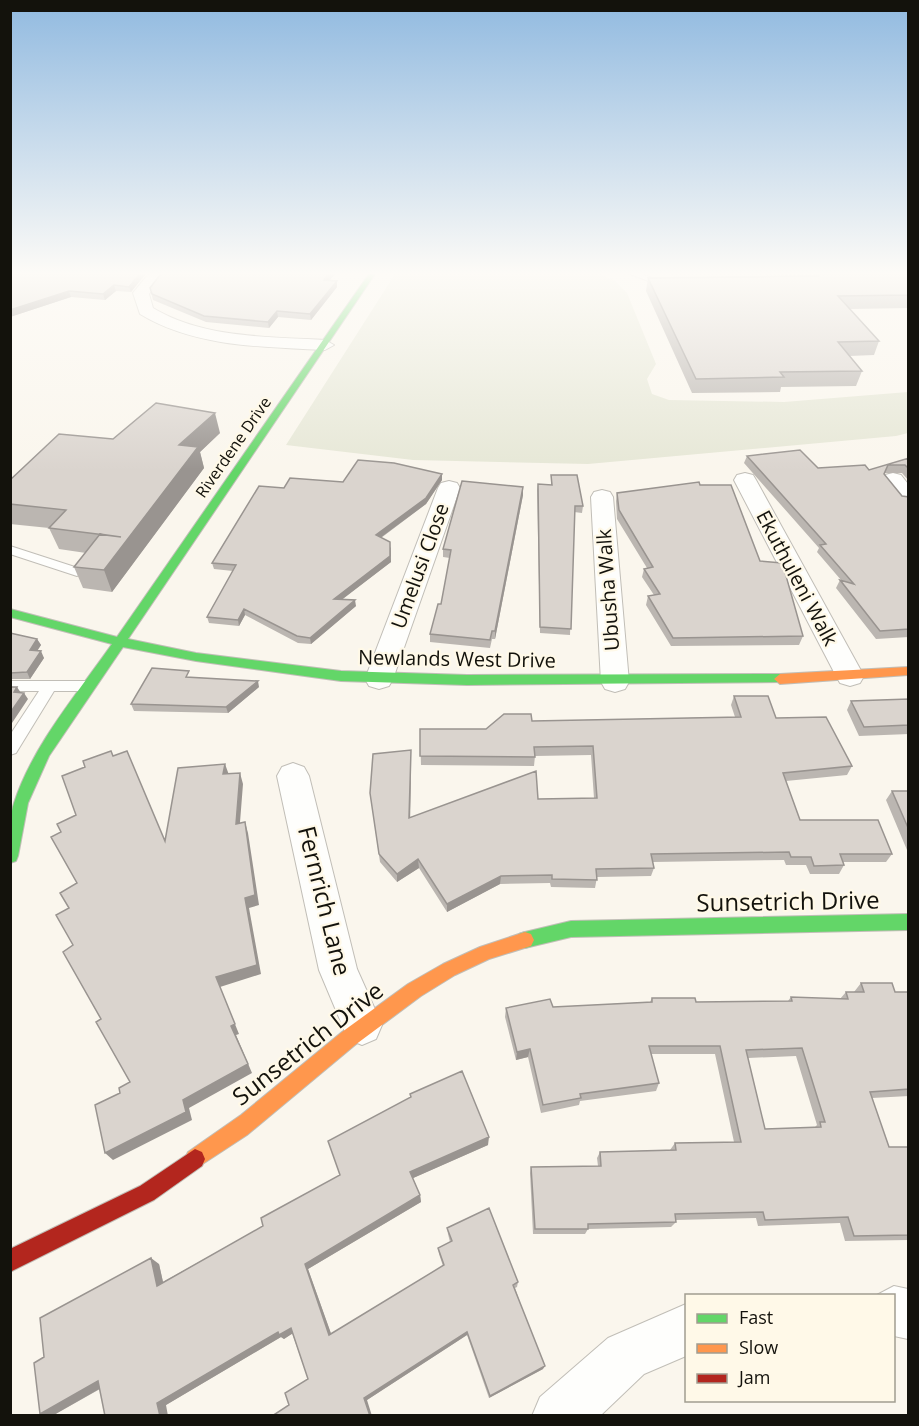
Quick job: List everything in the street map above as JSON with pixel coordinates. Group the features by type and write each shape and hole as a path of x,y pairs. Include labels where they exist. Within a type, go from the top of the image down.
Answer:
{"street":[{"path":"246,338 325,345"},
{"name":"Riverdene Drive","path":"10,856 19,786 330,338"},
{"name":"Ekuthuleni Walk","path":"745,480 850,676"},
{"path":"892,480 909,497"},
{"name":"Umelusi Close","path":"379,679 449,488"},
{"name":"Ubusha Walk","path":"602,497 615,682"},
{"name":"Newlands West Drive","path":"10,613 118,642 199,657 308,673 379,679 615,682 850,676 909,671"},
{"name":"Fernrich Lane","path":"293,776 338,970 362,1025"},
{"name":"Sunsetrich Drive","path":"10,1261 147,1193 254,1117 362,1025 431,979 501,946 571,929 909,922"},
{"path":"559,1416 626,1356 685,1331"}],"lane":[{"path":"10,550 77,572"},
{"path":"10,686 88,686"},
{"path":"10,750 50,686"}],"green space":[{"path":"355,338 645,338 656,364 647,379 652,394 669,400 784,402 908,392 908,433 896,436 588,464 413,460 286,445"}],"building":[{"path":"676,338 876,338 879,341 838,342 862,371 780,372 784,377 696,379"},
{"path":"156,403 215,413 179,445 198,447 104,570 74,567 100,534 49,528 66,510 10,504 10,480 59,434 113,439"},
{"path":"800,450 818,468 865,465 869,470 909,458 909,469 905,465 888,465 884,474 902,496 909,497 909,629 880,631 840,580 854,584 820,545 826,544 747,456"},
{"path":"358,460 394,463 442,474 426,498 376,535 390,542 390,556 334,599 355,600 310,638 297,636 244,609 238,620 207,617 236,565 212,563 259,486 284,488 290,478 343,482"},
{"path":"551,475 577,475 583,506 575,506 571,629 540,627 538,484 552,485"},
{"path":"462,481 523,487 495,631 492,631 490,640 430,634 438,604 441,604 451,550 443,549"},
{"path":"699,482 700,485 731,485 760,561 783,565 803,636 673,638 648,596 660,594 644,569 653,567 619,510 617,493"},
{"path":"10,633 37,639 30,650 41,651 27,672 10,673"},
{"path":"152,668 189,671 186,677 258,681 226,707 131,704"},
{"path":"10,687 17,687 14,692 24,693 10,713"},
{"path":"734,696 768,696 776,718 826,717 852,766 783,773 800,820 878,820 892,854 840,854 844,865 814,866 811,857 791,857 789,852 651,854 654,868 596,869 597,880 552,879 552,875 501,876 447,904 418,859 397,874 379,854 370,793 373,754 411,750 409,818 536,771 538,799 597,798 593,746 534,747 535,757 420,756 420,729 486,729 504,714 531,714 532,721 741,717"},
{"path":"909,699 909,725 864,727 851,701"},
{"path":"111,751 113,756 127,751 165,841 178,768 225,764 223,774 240,773 236,824 245,822 255,895 245,898 257,965 216,977 235,1024 231,1026 248,1064 183,1100 186,1112 105,1153 95,1105 120,1093 119,1088 130,1082 96,1022 101,1019 63,952 73,945 56,915 69,908 60,893 77,883 51,837 61,832 57,824 76,815 62,776 85,767 83,761"},
{"path":"892,791 909,791 909,830"},
{"path":"861,983 892,983 895,992 909,992 909,1089 870,1092 889,1147 909,1147 909,1235 854,1236 848,1217 765,1220 763,1212 675,1214 676,1222 588,1224 588,1229 535,1229 531,1167 601,1166 600,1152 676,1150 675,1143 741,1142 720,1046 649,1046 659,1083 580,1094 581,1098 543,1105 530,1049 517,1052 506,1008 550,999 553,1007 652,1002 652,998 695,998 696,1002 792,1001 791,997 848,999 846,992 864,992","holes":["802,1048 825,1122 820,1122 821,1127 765,1129 746,1050"]},
{"path":"462,1071 489,1137 410,1172 420,1195 305,1264 329,1335 444,1265 438,1248 452,1241 447,1228 489,1208 518,1282 513,1285 545,1366 490,1396 467,1332 364,1398 370,1416 272,1416 289,1405 285,1393 308,1379 291,1328 279,1335 278,1332 157,1403 160,1416 105,1416 98,1381 40,1414 34,1363 44,1357 40,1318 151,1258 157,1286 263,1226 261,1218 340,1175 328,1141 411,1097 410,1094"}],"traffic: fast":[{"path":"10,856 21,803 43,754 328,338"},
{"path":"10,613 121,642 196,657 341,676 467,680 780,679"},
{"path":"525,940 571,929 908,922"}],"traffic: slow":[{"path":"780,679 908,671"},
{"path":"195,1159 248,1122 349,1038 414,990 486,953 525,940"}],"traffic: jam":[{"path":"10,1261 147,1193 195,1159"}]}
